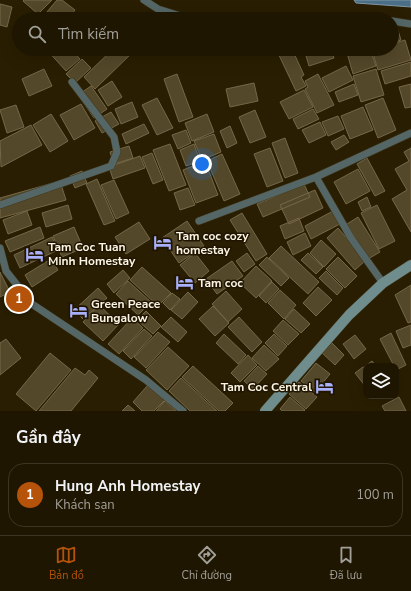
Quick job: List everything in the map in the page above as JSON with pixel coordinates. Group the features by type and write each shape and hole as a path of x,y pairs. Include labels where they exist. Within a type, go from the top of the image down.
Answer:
{"main road":[{"path":"265,411 349,315 383,283 411,265"}],"lane":[{"path":"144,0 158,9 168,12"},
{"path":"399,22 411,24"},
{"path":"0,205 111,166 116,152 114,137 72,82"},
{"path":"199,221 316,177 411,133"},
{"path":"316,177 352,238 383,283"},
{"path":"0,248 6,271 32,304 146,380 183,411"}],"water":[{"path":"354,0 411,0 411,7 356,3"}],"building":[{"path":"52,0 40,12 36,12 23,1"},
{"path":"57,0 62,0 75,10 73,12 47,12"},
{"path":"0,4 12,7 7,27 0,25"},
{"path":"405,40 411,60 378,70 374,56 399,56 399,42"},
{"path":"52,56 77,56 80,59 66,71"},
{"path":"106,56 129,56 95,89 84,77"},
{"path":"279,56 295,56 304,75 301,77 306,86 296,91"},
{"path":"306,56 333,56 334,58 309,66"},
{"path":"348,56 372,56 376,66 353,74"},
{"path":"82,59 91,68 75,83 66,74"},
{"path":"411,62 411,76 385,84 381,71"},
{"path":"346,66 353,80 329,92 322,78"},
{"path":"44,69 52,86 29,96 22,79"},
{"path":"376,69 384,95 361,102 353,76"},
{"path":"177,74 193,117 179,122 164,79"},
{"path":"318,74 334,105 317,113 305,89 308,87 305,81"},
{"path":"112,81 122,97 108,106 98,90"},
{"path":"254,83 258,101 230,107 226,89"},
{"path":"354,84 358,95 339,102 335,92"},
{"path":"411,84 411,107 405,108 399,87"},
{"path":"91,86 107,109 94,118 78,95"},
{"path":"304,90 313,107 289,119 280,102"},
{"path":"157,98 173,128 157,135 142,105"},
{"path":"383,98 396,130 378,138 365,105"},
{"path":"132,102 138,117 121,124 115,109"},
{"path":"81,104 95,128 74,140 60,115"},
{"path":"16,105 24,127 7,133 0,110"},
{"path":"363,107 373,130 350,139 341,116"},
{"path":"313,109 319,119 298,129 293,119"},
{"path":"255,110 266,137 250,143 239,117"},
{"path":"111,112 119,124 102,133 95,121"},
{"path":"51,114 68,141 50,152 33,125"},
{"path":"207,114 214,132 192,141 185,123"},
{"path":"338,116 344,129 328,136 322,122"},
{"path":"320,122 326,135 309,143 302,130"},
{"path":"144,124 149,133 126,144 122,134"},
{"path":"31,125 42,145 1,167 0,141"},
{"path":"230,126 237,143 227,148 220,131"},
{"path":"186,130 191,143 178,149 172,135"},
{"path":"214,134 221,152 202,160 194,141"},
{"path":"344,135 349,142 336,150 331,142"},
{"path":"285,138 298,173 285,178 272,143"},
{"path":"170,144 186,185 169,191 153,150"},
{"path":"194,144 200,161 186,166 180,150"},
{"path":"129,146 133,158 114,164 110,152"},
{"path":"270,148 283,181 267,187 254,154"},
{"path":"411,148 411,232 392,199 407,190 395,169 409,161 404,152"},
{"path":"152,153 163,180 153,184 142,157"},
{"path":"222,154 240,194 224,201 207,161"},
{"path":"140,156 145,168 113,179 109,167"},
{"path":"367,158 385,191 375,196 357,164"},
{"path":"205,161 218,195 196,203 183,170"},
{"path":"358,169 370,191 346,204 334,182"},
{"path":"82,171 87,183 75,188 70,176"},
{"path":"97,179 115,221 104,225 86,184"},
{"path":"114,180 129,213 116,219 101,185"},
{"path":"60,181 66,200 0,218 0,198"},
{"path":"304,184 310,197 263,217 257,204"},
{"path":"188,188 195,205 180,210 174,193"},
{"path":"315,190 323,208 289,224 280,205"},
{"path":"367,197 371,207 362,211 358,202"},
{"path":"68,205 72,219 46,227 42,213"},
{"path":"377,205 395,241 379,249 361,213"},
{"path":"27,211 32,225 8,234 3,220"},
{"path":"333,211 340,224 311,239 305,226"},
{"path":"242,213 267,254 256,261 230,220"},
{"path":"358,217 380,252 368,259 347,224"},
{"path":"299,218 304,231 285,239 280,226"},
{"path":"187,221 204,246 179,263 162,238"},
{"path":"139,222 150,239 126,254 115,237"},
{"path":"40,227 44,238 10,252 5,241"},
{"path":"74,227 83,248 62,257 53,236"},
{"path":"338,228 366,260 355,270 327,238"},
{"path":"305,233 311,246 293,255 287,242"},
{"path":"52,237 58,250 20,268 14,255"},
{"path":"321,240 336,254 324,267 310,253"},
{"path":"281,246 319,282 308,294 269,258"},
{"path":"195,253 209,271 195,283 180,265"},
{"path":"247,253 255,264 244,272 236,261"},
{"path":"308,253 323,267 316,274 301,260"},
{"path":"267,257 289,278 281,286 259,265"},
{"path":"338,257 357,276 345,288 326,269"},
{"path":"51,259 58,270 32,287 25,275"},
{"path":"232,261 243,276 217,294 206,279"},
{"path":"256,266 272,281 256,298 240,283"},
{"path":"142,267 171,293 158,306 130,280"},
{"path":"123,270 130,278 114,293 107,284"},
{"path":"326,271 343,288 337,295 319,278"},
{"path":"0,272 10,292 0,297"},
{"path":"128,281 151,302 138,315 116,294"},
{"path":"272,282 279,289 266,303 259,296"},
{"path":"411,285 411,322 408,323 395,295"},
{"path":"318,287 332,300 316,316 303,303"},
{"path":"98,288 107,298 83,319 74,310"},
{"path":"280,290 296,305 284,319 268,303"},
{"path":"226,291 242,309 228,322 212,304"},
{"path":"188,292 198,302 182,319 171,310"},
{"path":"172,293 180,299 170,310 163,303"},
{"path":"99,305 119,324 103,341 83,322"},
{"path":"213,306 229,323 215,336 199,319"},
{"path":"294,309 310,324 301,333 285,319"},
{"path":"146,311 161,326 153,334 137,320"},
{"path":"171,317 187,332 178,342 161,327"},
{"path":"239,317 262,342 252,352 228,327"},
{"path":"132,318 143,328 119,354 108,344"},
{"path":"283,320 299,334 288,345 273,331"},
{"path":"411,325 411,345 403,348 396,331"},
{"path":"144,329 152,336 131,359 123,351"},
{"path":"158,332 170,342 146,368 134,357"},
{"path":"391,333 406,365 399,368 399,363 392,363 380,339"},
{"path":"224,334 246,355 238,364 216,343"},
{"path":"274,334 287,346 278,356 265,343"},
{"path":"355,335 366,349 354,359 343,344"},
{"path":"6,339 21,358 0,375 0,343"},
{"path":"329,340 344,355 335,365 319,350"},
{"path":"264,345 279,359 266,371 252,358"},
{"path":"168,347 189,366 167,390 146,370"},
{"path":"50,353 71,370 36,411 16,394"},
{"path":"248,355 257,365 240,382 231,373"},
{"path":"316,363 330,374 315,392 301,381"},
{"path":"193,366 233,403 225,411 219,411 182,377"},
{"path":"258,366 267,374 253,389 244,381"},
{"path":"363,367 363,383 355,373"},
{"path":"75,368 85,375 89,370 98,378 71,411 39,411"},
{"path":"181,378 217,411 190,411 169,391"},
{"path":"299,382 317,397 306,409 289,394"},
{"path":"148,385 165,400 154,411 142,411 133,402"},
{"path":"290,397 305,410 282,411 280,409"},
{"path":"399,397 406,411 385,411 382,406 395,399 399,399"},
{"path":"165,401 176,411 156,411"},
{"path":"128,405 135,411 122,411"}],"place":[{"name":"Tam coc cozy homestay","path":"163,243"},
{"name":"Tam Coc Tuan Minh Homestay","path":"35,254"},
{"name":"Tam coc","path":"185,283"},
{"name":"Hung Anh Homestay","path":"19,299"},
{"name":"Green Peace Bungalow","path":"78,311"},
{"name":"Tam Coc Central","path":"325,387"}]}
